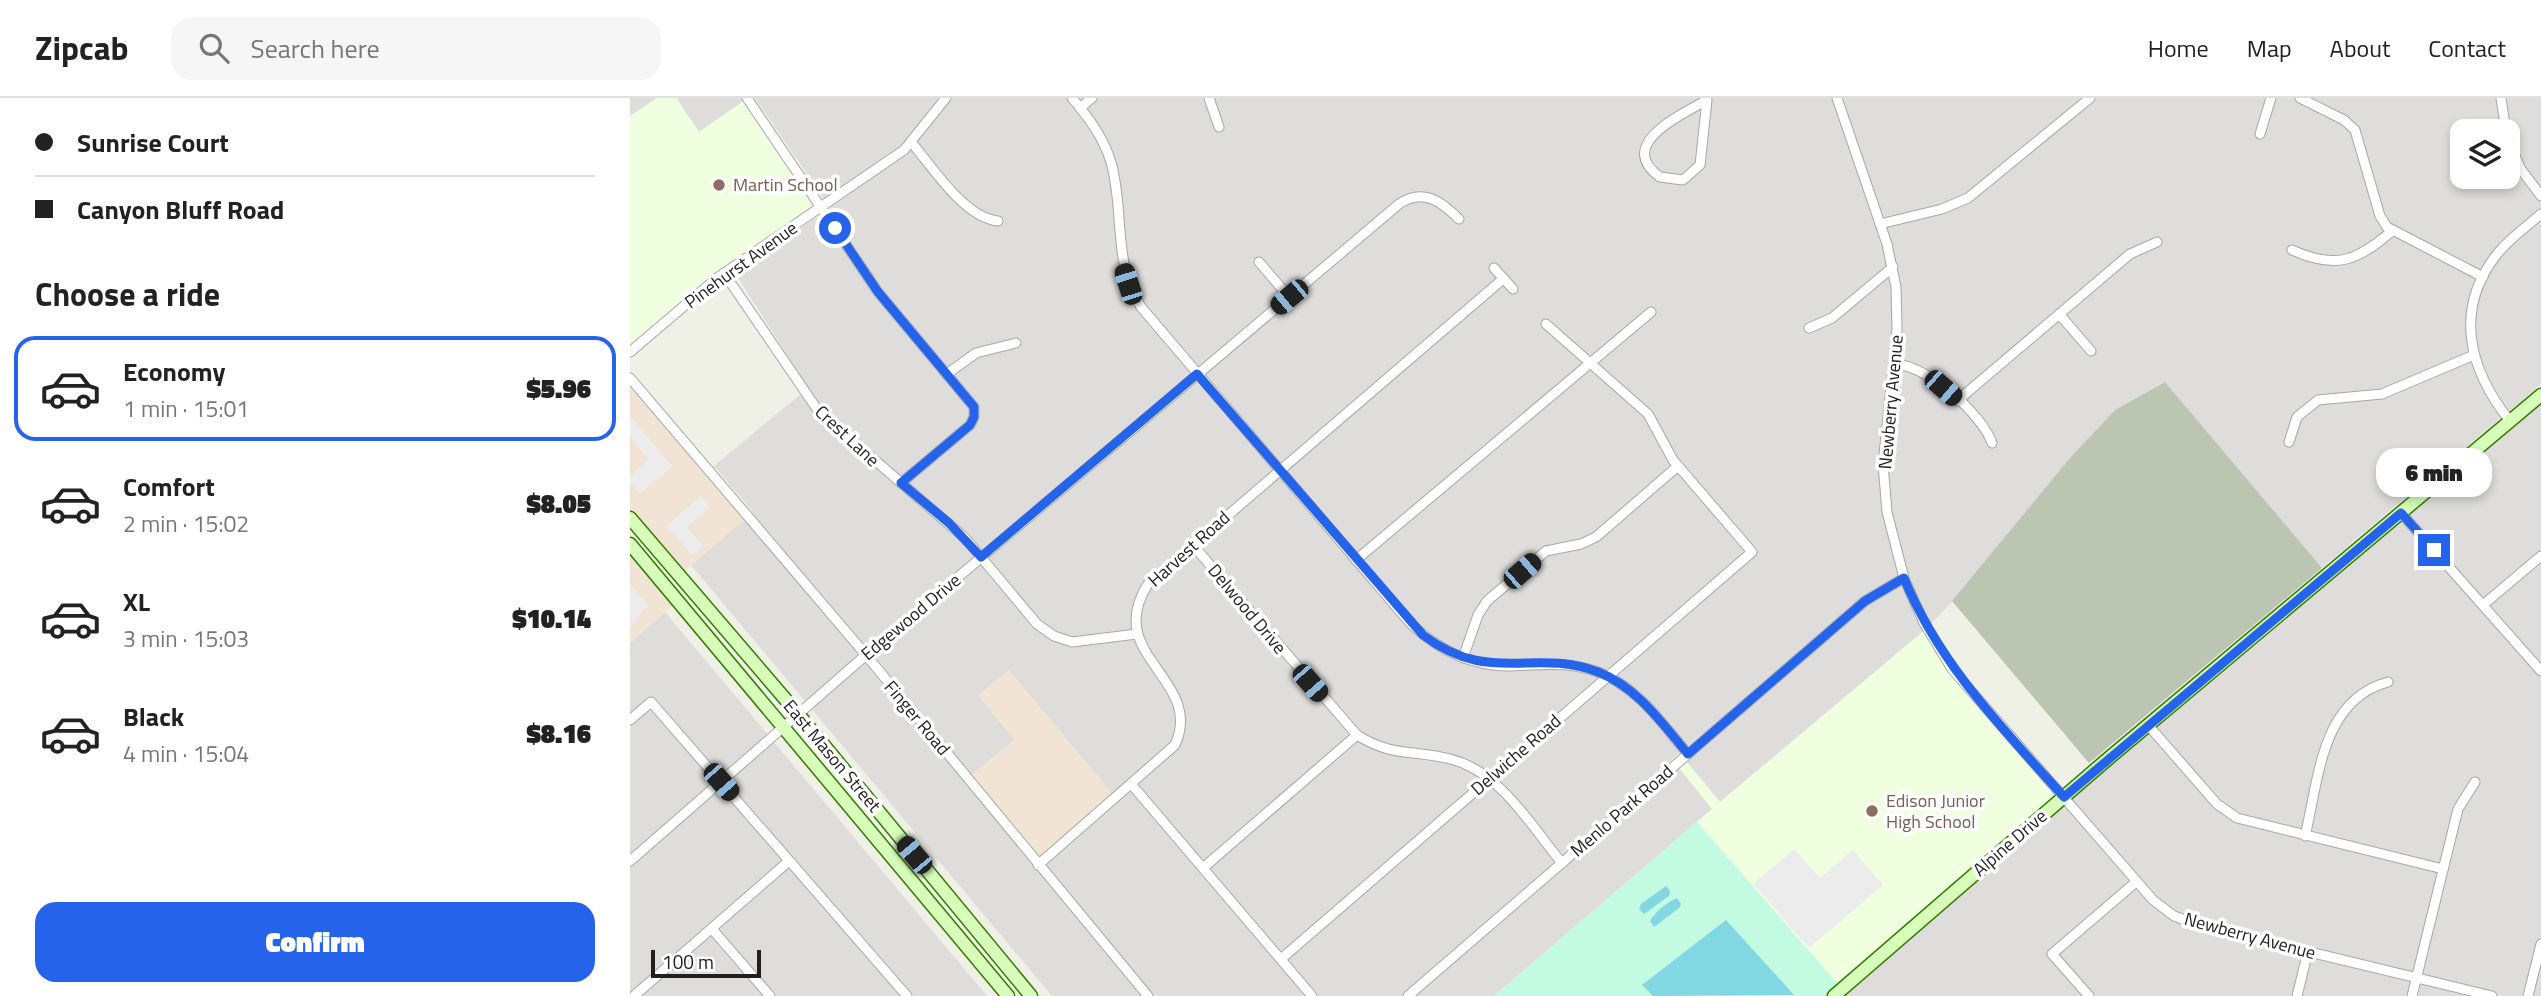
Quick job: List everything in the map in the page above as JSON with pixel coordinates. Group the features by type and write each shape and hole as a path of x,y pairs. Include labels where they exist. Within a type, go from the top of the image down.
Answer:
{"main road":[{"name":"Alpine Drive","path":"1834,996 2148,725 2541,395"},
{"name":"East Mason Street","path":"630,518 1031,996"},
{"name":"East Mason Street","path":"630,544 1008,996"}],"street":[{"path":"762,98 750,102 878,292 975,411 973,421 901,483"},
{"name":"Pinehurst Avenue","path":"630,352 724,273 904,150 946,98"},
{"path":"1072,98 1101,137 1111,164 1121,257 1128,284 1141,307 1417,629 1434,643 1462,657 1496,665 1568,664 1608,677 1648,706 1688,754"},
{"path":"1080,108 1092,98"},
{"path":"1209,98 1219,127"},
{"name":"Newberry Avenue","path":"1837,98 1893,267 1897,311 1894,364 1886,415 1884,476 1892,537 1904,578 1924,623 1952,669 2136,882 2165,910 2186,921 2493,996"},
{"path":"1880,224 1942,209 1968,198 2090,98"},
{"path":"2260,134 2271,98"},
{"path":"2300,98 2344,120 2355,130 2380,216 2392,231 2483,276"},
{"path":"2501,98 2504,119"},
{"path":"1707,99 1700,165 1683,180 1670,181 1660,177 1651,170 1645,154 1651,136 1707,99"},
{"path":"911,142 969,210 984,218 998,221"},
{"path":"2520,168 2541,195"},
{"name":"Edgewood Drive","path":"630,861 866,655 1398,204 1409,198 1423,196 1437,200 1459,219"},
{"path":"2510,421 2485,387 2473,355 2473,309 2483,276 2502,248 2541,214"},
{"path":"2292,250 2315,259 2343,260 2366,253 2392,231"},
{"path":"1957,401 2130,254 2157,242"},
{"path":"1259,262 1289,297"},
{"path":"1809,328 1832,318 1893,267"},
{"path":"1494,268 1513,289"},
{"name":"Crest Lane","path":"724,273 819,412 949,523 1037,624 1054,636 1086,642 1137,634"},
{"name":"Harvest Road","path":"1137,634 1136,611 1143,592 1154,577 1503,279"},
{"path":"1356,560 1651,312"},
{"path":"2059,314 2091,351"},
{"path":"1462,657 1478,615 1487,601 1546,551 1581,544 1596,537 1678,466 1648,414 1546,324"},
{"path":"947,374 976,353 1016,343"},
{"path":"2289,442 2297,417 2318,400 2382,394 2473,355"},
{"path":"1894,364 1920,369 1978,419 1992,443"},
{"name":"Finger Road","path":"630,378 866,655 1147,996"},
{"name":"Delwiche Road","path":"1280,960 1752,552 1678,466"},
{"path":"2401,513 2541,671"},
{"name":"Delwood Drive","path":"1192,544 1357,734 1396,753 1459,761 1489,779 1562,863"},
{"path":"2483,606 2541,556"},
{"name":"Menlo Park Road","path":"1408,996 1865,601 1904,578"},
{"path":"1038,864 1132,785 1175,745 1181,732 1179,700 1145,654 1137,634"},
{"path":"2305,836 2329,737 2338,716 2359,694 2388,682"},
{"path":"630,720 651,702 907,996"},
{"path":"2148,725 2228,813 2247,822 2443,869"},
{"path":"1203,868 1357,734"},
{"path":"2412,996 2458,809 2475,782"},
{"path":"1132,785 1312,996"},
{"path":"634,996 789,861"},
{"path":"2089,996 2052,954 2136,882"},
{"path":"712,929 770,996"},
{"path":"2528,996 2541,944"},
{"path":"2297,996 2308,951"}],"shaded area":[{"path":"630,98 657,98 630,116"},
{"path":"657,98 676,98 699,132 748,98 821,207 717,278 630,352 630,116"},
{"path":"676,98 748,98 699,132"},
{"path":"755,98 2541,98 2541,384 2322,568 2165,382 2115,410 2070,458 1963,590 1924,631 1720,802 1687,762 1710,742 1702,734 1659,770 1666,779 1679,768 1712,809 1494,996 1052,996 691,565 753,512 714,466 808,388 735,273 830,208"},
{"path":"630,378 748,517 679,576 630,518"},
{"path":"2165,382 2322,568 2089,763 1952,601 2070,458 2115,410"},
{"path":"2541,403 2541,996 1845,996 2105,770"},
{"path":"630,416 672,466 640,494 630,483 630,476 648,459 630,437"},
{"path":"701,496 710,507 687,527 703,546 692,555 666,525"},
{"path":"630,544 678,601 630,643"},
{"path":"630,584 648,605 630,627"},
{"path":"665,612 987,996 630,996 630,643"},
{"path":"1927,628 1952,669 2064,797 1842,989 1697,822 1712,809 1676,764 1683,758 1720,802"},
{"path":"1009,670 1116,798 1038,865 967,778 1014,740 978,695"},
{"path":"1697,822 1842,989 1834,996 1494,996"},
{"path":"1794,849 1820,878 1853,850 1883,885 1809,948 1753,884"},
{"path":"1666,886 1670,891 1669,896 1644,914 1639,909 1641,904"},
{"path":"1677,898 1681,904 1679,908 1654,927 1650,921 1652,918"},
{"path":"1726,920 1794,995 1653,996 1642,985"}],"place":[{"name":"Martin School","path":"719,185"},
{"name":"Edison Junior High School","path":"1872,811"}],"route":[{"path":"835,228 878,292 974,407 974,417 970,425 901,483 949,523 981,557 1197,374 1423,635 1448,652 1479,662 1512,666 1568,664 1597,672 1636,695 1688,754 1872,595 1904,578 1924,623 1952,669 2064,797 2401,513 2434,550"}]}
